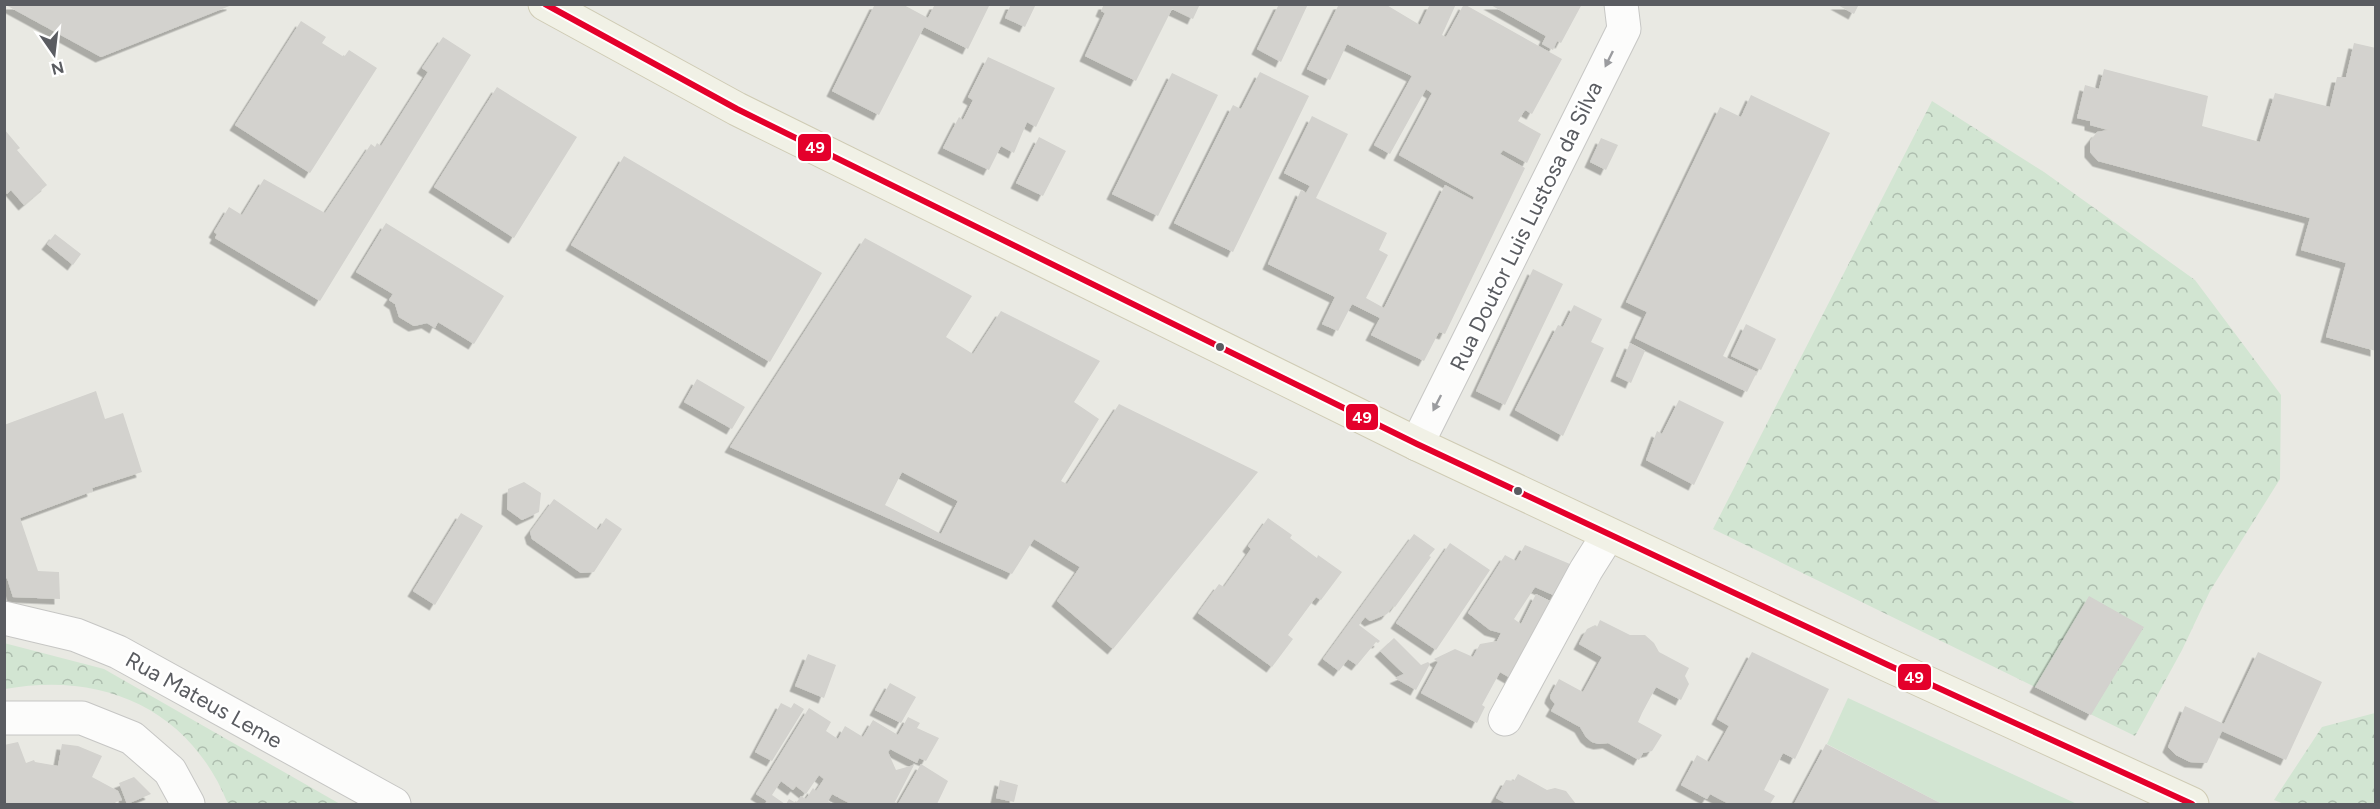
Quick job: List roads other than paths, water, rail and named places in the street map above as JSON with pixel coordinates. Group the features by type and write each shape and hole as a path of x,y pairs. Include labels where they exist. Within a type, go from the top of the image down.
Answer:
{"main road":[{"path":"544,4 737,109 1417,444 1608,535 2192,804"}],"street":[{"name":"Rua Doutor Luis Lustosa da Silva","path":"1417,444 1624,29 1620,4"},
{"path":"1505,719 1586,570 1608,535"},
{"name":"Rua Mateus Leme","path":"4,618 76,635 118,652 394,804"},
{"path":"4,718 82,718 132,738 170,771 188,804"}]}
